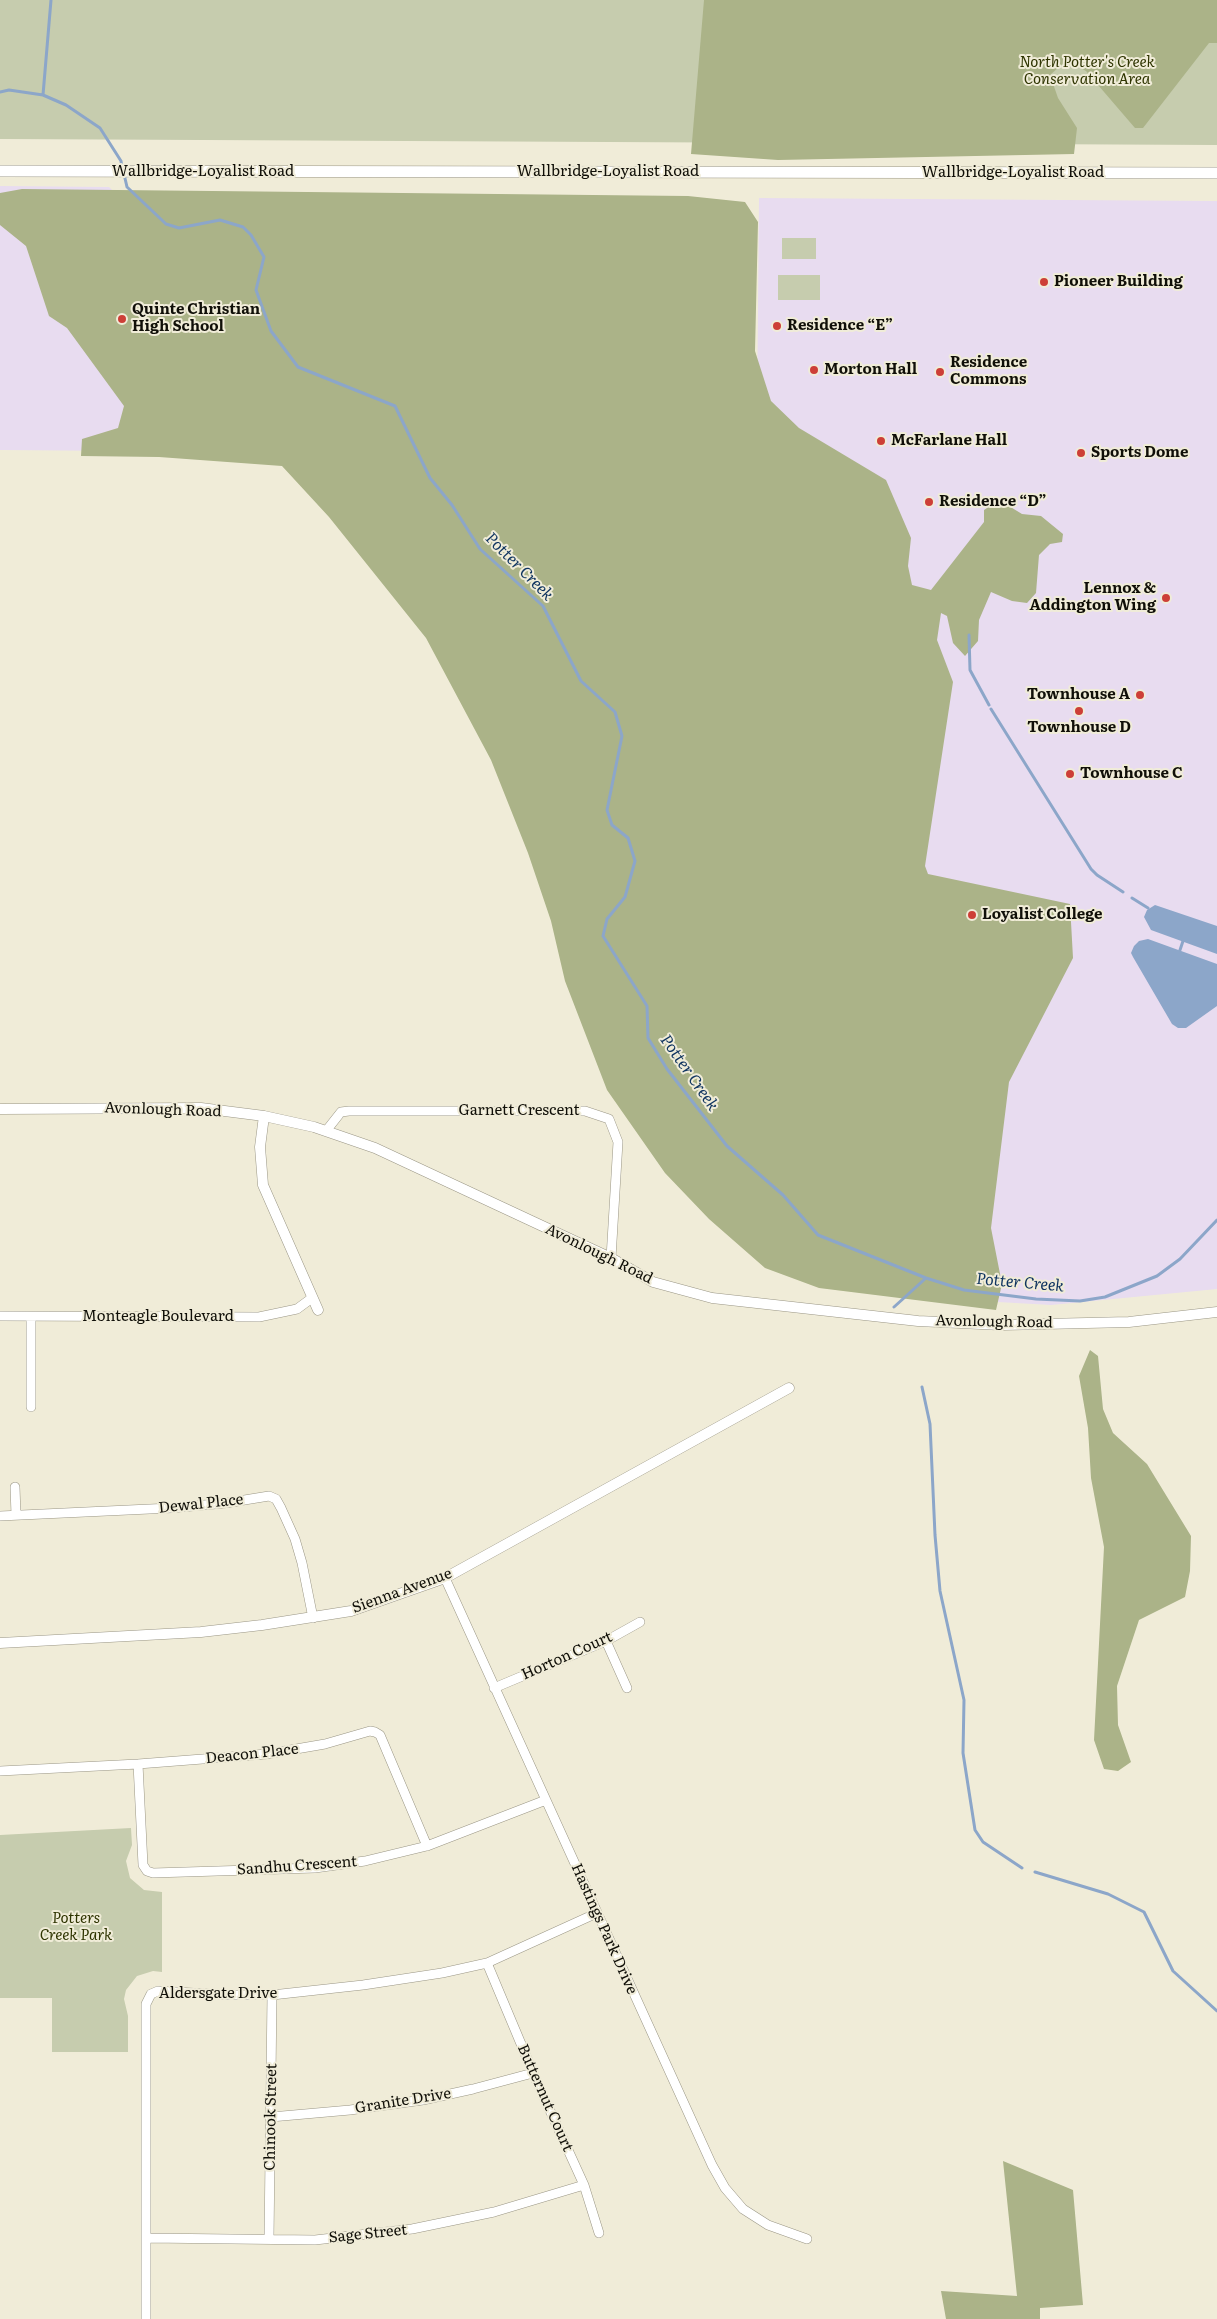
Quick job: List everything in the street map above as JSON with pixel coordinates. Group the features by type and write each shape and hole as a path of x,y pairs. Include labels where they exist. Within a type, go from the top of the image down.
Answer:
{"main road":[{"name":"Wallbridge-Loyalist Road","path":"0,172 1217,173"}],"street":[{"name":"Avonlough Road","path":"0,1109 201,1108 264,1116 326,1131 375,1148 611,1258 653,1282 712,1298 918,1321 1002,1325 1100,1322 1217,1312"},
{"name":"Garnett Crescent","path":"326,1131 341,1112 349,1110 585,1111 609,1120 618,1142 611,1258"},
{"path":"264,1116 260,1147 263,1185 318,1310"},
{"name":"Monteagle Boulevard","path":"0,1316 259,1317 297,1309 312,1298"},
{"path":"31,1317 31,1407"},
{"name":"Sienna Avenue","path":"0,1643 201,1632 352,1611 445,1578 789,1388"},
{"path":"15,1487 16,1515"},
{"name":"Dewal Place","path":"0,1516 226,1504 269,1496 276,1500 281,1508 295,1540 308,1589 312,1618"},
{"name":"Hastings Park Drive","path":"445,1578 712,2165 725,2188 743,2208 768,2225 807,2240"},
{"name":"Horton Court","path":"494,1688 606,1640 640,1622"},
{"path":"606,1640 627,1688"},
{"name":"Deacon Place","path":"0,1770 138,1764 267,1754 325,1744 370,1731 380,1736 427,1846"},
{"name":"Sandhu Crescent","path":"138,1764 143,1865 147,1871 153,1873 315,1868 365,1861 427,1846 546,1800"},
{"name":"Aldersgate Drive","path":"146,2319 148,2238 146,2004 151,1994 158,1991 229,1995 272,1995 372,1983 487,1963 597,1913"},
{"name":"Butternut Court","path":"487,1963 584,2186 599,2233"},
{"name":"Chinook Street","path":"270,2239 272,1995"},
{"name":"Granite Drive","path":"271,2117 350,2110 424,2100 534,2073"},
{"name":"Sage Street","path":"148,2238 315,2240 412,2229 494,2212 584,2186"}],"shaded area":[{"name":"Quinte Christian High School","path":"0,186 109,187 381,453 0,450"},
{"name":"Loyalist College","path":"759,198 1217,201 1217,1289 1051,1305 980,1301 754,731"}],"green space":[{"name":"North Potter's Creek Conservation Area","path":"0,0 1217,0 1217,145 0,139"},
{"path":"704,0 1217,0 1217,43 1209,43 1143,128 1135,128 1086,71 1067,60 1050,75 1058,98 1077,128 1074,154 778,160 691,154"},
{"path":"22,189 688,196 745,202 758,222 755,351 771,401 799,428 886,480 911,538 908,566 912,585 931,590 984,522 984,510 999,500 1022,514 1041,516 1063,534 1062,542 1050,544 1039,555 1036,593 1027,603 1012,601 991,592 979,620 978,641 965,656 953,643 947,616 941,613 937,640 953,682 925,866 928,874 1070,904 1073,958 1009,1082 991,1228 1002,1284 996,1310 819,1288 765,1268 709,1219 665,1173 607,1090 565,981 551,921 528,853 491,760 426,638 329,517 282,466 159,457 81,456 82,439 118,428 124,406 67,328 49,316 26,246 0,225 0,193"},
{"path":"782,238 816,238 816,259 782,259"},
{"path":"778,275 820,275 820,300 778,300"},
{"path":"1090,1350 1098,1356 1103,1409 1113,1433 1147,1464 1191,1536 1190,1571 1185,1597 1139,1620 1117,1686 1118,1725 1131,1762 1118,1771 1104,1769 1094,1740 1104,1547 1091,1478 1088,1428 1079,1376"},
{"name":"Potters Creek Park","path":"131,1828 132,1845 126,1861 130,1878 144,1890 162,1892 162,1972 153,1971 137,1976 126,1990 124,1999 128,2016 128,2052 52,2052 52,1998 0,1998 0,1835"},
{"path":"1003,2161 1073,2190 1083,2305 1040,2308 1040,2319 946,2319 941,2291 1017,2296"}],"water":[{"path":"1155,905 1217,926 1217,954 1151,930 1144,917 1147,910"},
{"path":"1148,939 1217,964 1217,1006 1186,1028 1178,1028 1172,1024 1131,953 1139,941"}],"waterway":[{"path":"43,95 51,0"},
{"name":"Potter Creek","path":"0,92 9,90 43,95 66,105 100,128 121,161 122,168"},
{"name":"Potter Creek","path":"124,174 127,187 166,224 179,228 220,220 243,227 251,235 264,257 256,290 271,331 298,367 395,406 430,478 452,505 480,549 543,606 581,681 615,712 622,736 607,810 612,825 628,838 635,861 625,897 607,919 603,936 647,1006 648,1038 667,1069 727,1146 783,1195 818,1235 926,1278 964,1290 1036,1299 1080,1301 1105,1297 1157,1276 1180,1259 1217,1220"},
{"path":"969,635 970,670 989,705"},
{"path":"991,709 1091,869 1123,892"},
{"path":"1132,898 1148,908"},
{"path":"1180,950 1183,941"},
{"path":"894,1307 926,1278"},
{"path":"922,1387 930,1424 935,1535 940,1591 964,1700 963,1753 975,1830 983,1842 1022,1868"},
{"path":"1035,1872 1108,1894 1144,1912 1173,1971 1217,2011"}],"place":[{"name":"Pioneer Building","path":"1044,282"},
{"name":"Quinte Christian High School","path":"122,319"},
{"name":"Residence “E”","path":"777,326"},
{"name":"Morton Hall","path":"814,370"},
{"name":"Residence Commons","path":"940,372"},
{"name":"McFarlane Hall","path":"881,441"},
{"name":"Sports Dome","path":"1081,453"},
{"name":"Residence “D”","path":"929,502"},
{"name":"Lennox & Addington Wing","path":"1166,598"},
{"name":"Townhouse A","path":"1140,695"},
{"name":"Townhouse D","path":"1079,711"},
{"name":"Townhouse C","path":"1070,774"},
{"name":"Loyalist College","path":"972,915"}]}
